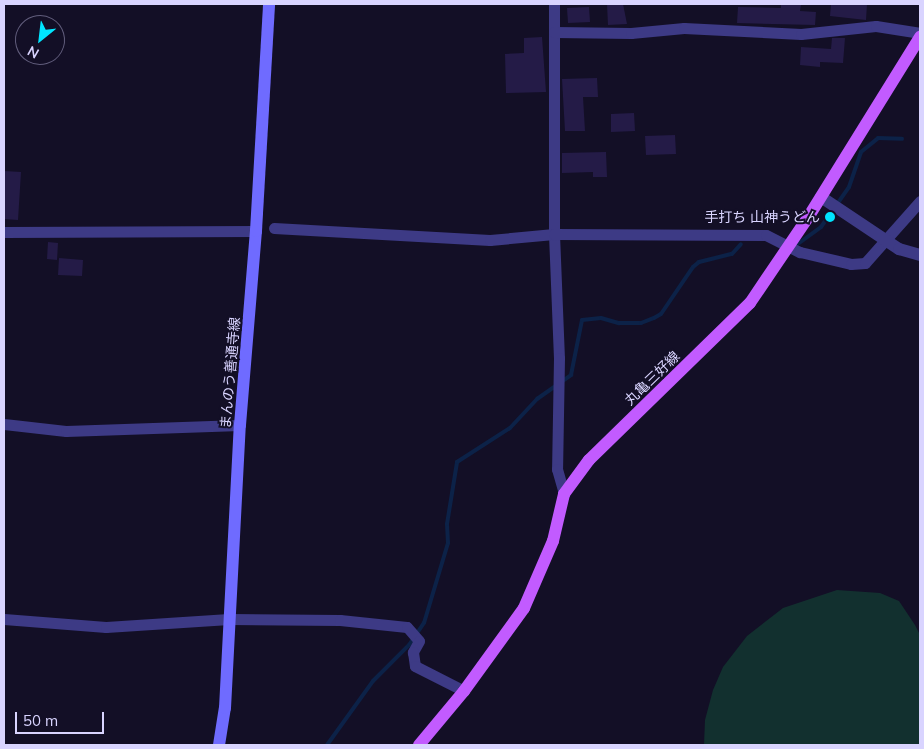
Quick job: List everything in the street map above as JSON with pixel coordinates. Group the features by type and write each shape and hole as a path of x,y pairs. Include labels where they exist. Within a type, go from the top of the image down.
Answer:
{"main road":[{"name":"まんのう善通寺線","path":"219,745 225,708 240,425 256,231 269,4"},
{"name":"丸亀三好線","path":"418,745 464,691 536,587 553,542 564,494 589,460 750,303 824,199 920,35"}],"street":[{"path":"554,4 554,234 558,373 557,469 564,494"},
{"path":"554,32 631,33 684,28 801,34 876,26 920,35"},
{"path":"824,199 900,249 920,255"},
{"path":"274,228 490,240 554,234 766,235 788,248 851,264 865,263 884,238 920,201"},
{"path":"4,232 256,231"},
{"path":"4,424 66,431 158,431 240,425"},
{"path":"4,619 106,627 229,619 340,620 407,627 419,641 413,652 415,666 464,691"}],"green space":[{"path":"837,590 880,593 899,601 915,625 920,635 920,745 704,745 705,720 713,690 723,667 747,636 783,608"}],"building":[{"path":"607,4 623,4 627,24 608,25"},
{"path":"781,4 801,4 800,11 816,12 815,25 737,23 738,7 781,8"},
{"path":"831,4 867,4 866,20 830,16"},
{"path":"589,7 590,22 568,23 567,8"},
{"path":"542,37 546,92 506,93 505,54 524,53 524,38"},
{"path":"832,38 845,38 843,63 820,62 820,67 800,65 801,47 831,49"},
{"path":"597,78 598,97 583,97 585,131 565,131 562,79"},
{"path":"634,113 635,131 611,132 611,114"},
{"path":"675,135 676,154 646,155 645,136"},
{"path":"606,152 607,177 593,177 593,172 562,173 562,153"},
{"path":"4,171 21,172 18,220 4,219"},
{"path":"48,242 58,243 57,260 47,259"},
{"path":"59,258 83,260 82,276 58,275"}],"waterway":[{"path":"795,246 821,227 849,187 861,152 878,138 902,139"},
{"path":"327,745 373,681 409,645 424,623 448,543 447,524 457,462 510,428 537,399 571,375 582,320 601,318 619,323 641,323 654,318 661,314 693,267 699,262 732,254 741,244"}],"place":[{"name":"手打ち 山神うどん","path":"830,217"}]}
